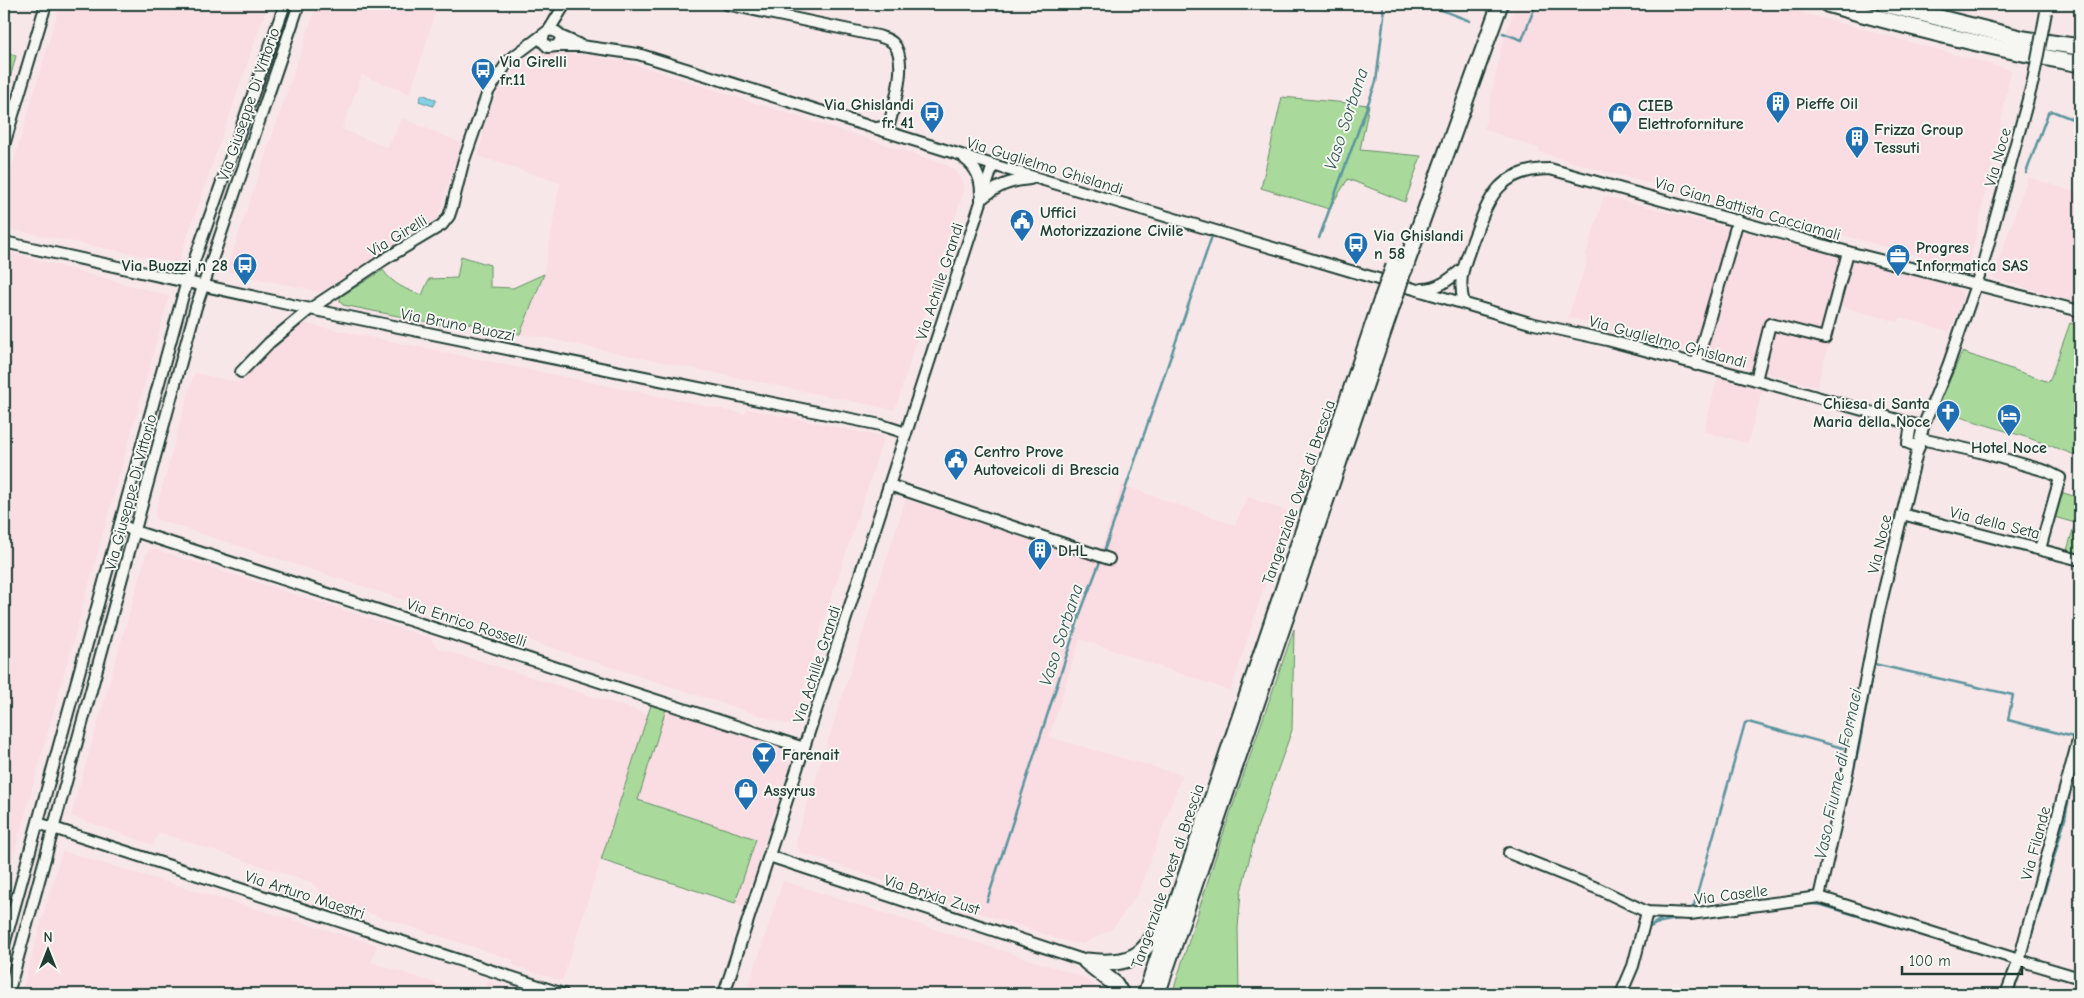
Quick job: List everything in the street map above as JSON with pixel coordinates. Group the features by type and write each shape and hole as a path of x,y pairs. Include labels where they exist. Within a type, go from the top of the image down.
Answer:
{"highway":[{"name":"Tangenziale Ovest di Brescia","path":"1399,268 1489,4"},
{"name":"Tangenziale Ovest di Brescia","path":"1146,994 1203,824 1387,301 1500,4"},
{"path":"1827,4 1918,29 2021,53 2080,64"},
{"path":"1884,4 2024,39 2080,48"},
{"name":"Tangenziale Ovest di Brescia","path":"1158,994 1387,301"},
{"path":"1086,961 1121,962 1134,957 1142,951 1153,938 1160,924 1188,848 1203,824"},
{"path":"1086,961 1105,974 1115,984 1121,994"}],"street":[{"path":"4,145 46,4"},
{"name":"Via Giuseppe Di Vittorio","path":"4,944 187,281 285,4"},
{"name":"Via Giuseppe Di Vittorio","path":"8,994 203,285 298,4"},
{"name":"Via Girelli","path":"241,372 269,343 310,309 385,259 442,225 449,216 463,163 488,92 509,60 518,52 546,37 565,4"},
{"path":"726,4 878,36 893,44 898,52 899,80 889,125"},
{"name":"Via Noce","path":"1819,897 1848,769 1876,624 1923,427 1948,366 1976,283 2033,81 2048,8"},
{"path":"557,32 558,41 548,47 546,37 557,32"},
{"name":"Via Guglielmo Ghislandi","path":"558,41 638,54 998,167 1381,280"},
{"name":"Via Guglielmo Ghislandi","path":"843,118 889,125 931,145"},
{"name":"Via Guglielmo Ghislandi","path":"876,128 889,125"},
{"name":"Via Achille Grandi","path":"959,155 974,165 980,179 981,200"},
{"path":"996,188 998,167"},
{"name":"Via Achille Grandi","path":"724,994 981,200 998,167"},
{"name":"Via Gian Battista Cacciamali","path":"1464,302 1460,288 1461,270 1487,203 1497,189 1522,172 1538,169 1562,171 1848,252 1976,283 2080,311"},
{"path":"981,200 996,188 1012,180 1038,178"},
{"path":"1696,365 1738,220"},
{"name":"Via Bruno Buozzi","path":"4,242 310,309 881,425 906,433"},
{"path":"1756,380 1770,324 1825,338 1848,252"},
{"name":"Via Guglielmo Ghislandi","path":"1461,270 1441,284 1429,289 1409,288 1464,302 1530,323 1607,340 1923,427"},
{"path":"1911,424 1908,443 1980,452 2046,471 2060,478 2040,549"},
{"path":"889,485 1109,559"},
{"name":"Via della Seta","path":"1902,514 2080,560"},
{"name":"Via Enrico Rosselli","path":"120,524 134,531 804,748"},
{"name":"Via Filande","path":"2019,960 2080,733"},
{"name":"Via Arturo Maestri","path":"38,822 562,994"},
{"name":"Via Caselle","path":"1509,853 1599,889 1647,912 1690,914 1819,897"},
{"name":"Via Brixia Zust","path":"769,856 1086,961"},
{"path":"1819,897 2080,978"},
{"path":"1621,994 1632,966 1647,912"},
{"path":"2006,994 2019,960"}],"shaded area":[{"path":"60,4 268,4 178,263 4,228 4,195"},
{"path":"317,4 438,4 410,94 362,75 342,129 388,148 402,118 461,143 438,218 320,292 226,271"},
{"path":"1516,4 1778,4 1811,15 2011,70 2000,129 1968,269 1596,169 1539,152 1540,149 1484,129 1501,49"},
{"path":"534,52 589,55 620,62 621,60 945,164 953,169 961,177 964,190 895,410 520,334 544,274 560,183 478,156 488,115 499,89 518,64"},
{"path":"2028,177 2080,194 2080,303 1993,278"},
{"path":"1604,196 1953,286 1961,291 1963,299 1949,332 1901,317 1899,322 1839,306 1817,387 1568,317 1587,263 1586,255"},
{"path":"4,251 169,296 4,890"},
{"path":"302,323 745,414 747,409 884,437 820,632 792,726 156,519 155,513 194,373 239,383 263,357"},
{"path":"1718,376 1763,387 1748,443 1704,432"},
{"path":"1122,485 1235,525 1247,497 1288,511 1231,691 1080,639 1049,737 1182,775 1138,894 1112,929 1083,944 1065,941 802,853 798,849 796,839 906,499 1099,563 1101,549"},
{"path":"154,549 430,638 438,648 648,714 651,705 782,747 790,763 744,906 601,860 562,981 513,965 514,960 328,900 311,882 158,832 153,845 71,816 146,555 149,550"},
{"path":"62,851 377,945 371,962 469,994 21,994"},
{"path":"783,881 1081,976 1107,994 746,994"},
{"path":"487,981 527,994 484,994"}],"green space":[{"path":"4,52 16,56 4,101"},
{"path":"1282,97 1369,105 1360,150 1421,156 1405,202 1348,179 1329,209 1261,188"},
{"path":"461,256 490,265 490,287 513,288 544,274 520,334 444,318 443,325 343,305 340,301 340,297 383,270 390,279 400,286 422,295 429,279 457,278"},
{"path":"2070,323 2080,326 2080,450 2078,456 2029,438 1937,410 1962,352 2049,382"},
{"path":"2060,492 2080,498 2080,558 2066,554 2075,523 2051,516"},
{"path":"1294,629 1292,730 1257,828 1241,892 1238,928 1239,994 1172,994 1220,843"},
{"path":"651,705 666,709 638,800 756,839 735,903 601,860"}],"water":[{"path":"422,94 436,100 433,106 419,101"}],"waterway":[{"name":"Vaso Sorbana","path":"1319,238 1376,82 1384,16 1382,4"},
{"path":"1426,4 1470,21"},
{"path":"1503,33 1522,40 1536,4"},
{"name":"Vaso Fiume di Fornaci","path":"2026,173 2048,113 2052,111 2080,122"},
{"name":"Vaso Sorbana","path":"1103,554 1212,236"},
{"name":"Vaso Sorbana","path":"987,901 1081,611 1101,559"},
{"path":"1841,821 1858,752 1874,664 2013,695 2008,720 2077,738"},
{"name":"Vaso Fiume di Fornaci","path":"1846,741 1861,675"},
{"name":"Vaso Fiume di Fornaci","path":"1693,909 1745,723 1748,722 1843,748"},
{"path":"2073,778 2080,778"},
{"path":"2026,955 2065,819 2072,780"},
{"path":"1767,909 1812,904 1822,905 1987,955"},
{"name":"Vaso Fiume di Fornaci","path":"1650,926 1663,918"},
{"name":"Vaso Fiume di Fornaci","path":"1646,931 1658,923 1685,918"},
{"path":"2011,994 2017,979"}],"place":[{"name":"Via Girelli fr.11","path":"483,91"},
{"name":"Pieffe Oil","path":"1778,124"},
{"name":"Via Ghislandi fr. 41","path":"932,134"},
{"name":"CIEB Elettroforniture","path":"1620,135"},
{"name":"Frizza Group Tessuti","path":"1857,159"},
{"name":"Uffici Motorizzazione Civile","path":"1022,242"},
{"name":"Via Ghislandi n 58","path":"1356,265"},
{"name":"Progres Informatica SAS","path":"1898,277"},
{"name":"Via Buozzi n 28","path":"245,286"},
{"name":"Chiesa di Santa Maria della Noce","path":"1948,433"},
{"name":"Hotel Noce","path":"2009,437"},
{"name":"Centro Prove Autoveicoli di Brescia","path":"956,481"},
{"name":"DHL","path":"1040,571"},
{"name":"Farenait","path":"764,775"},
{"name":"Assyrus","path":"746,811"}]}
